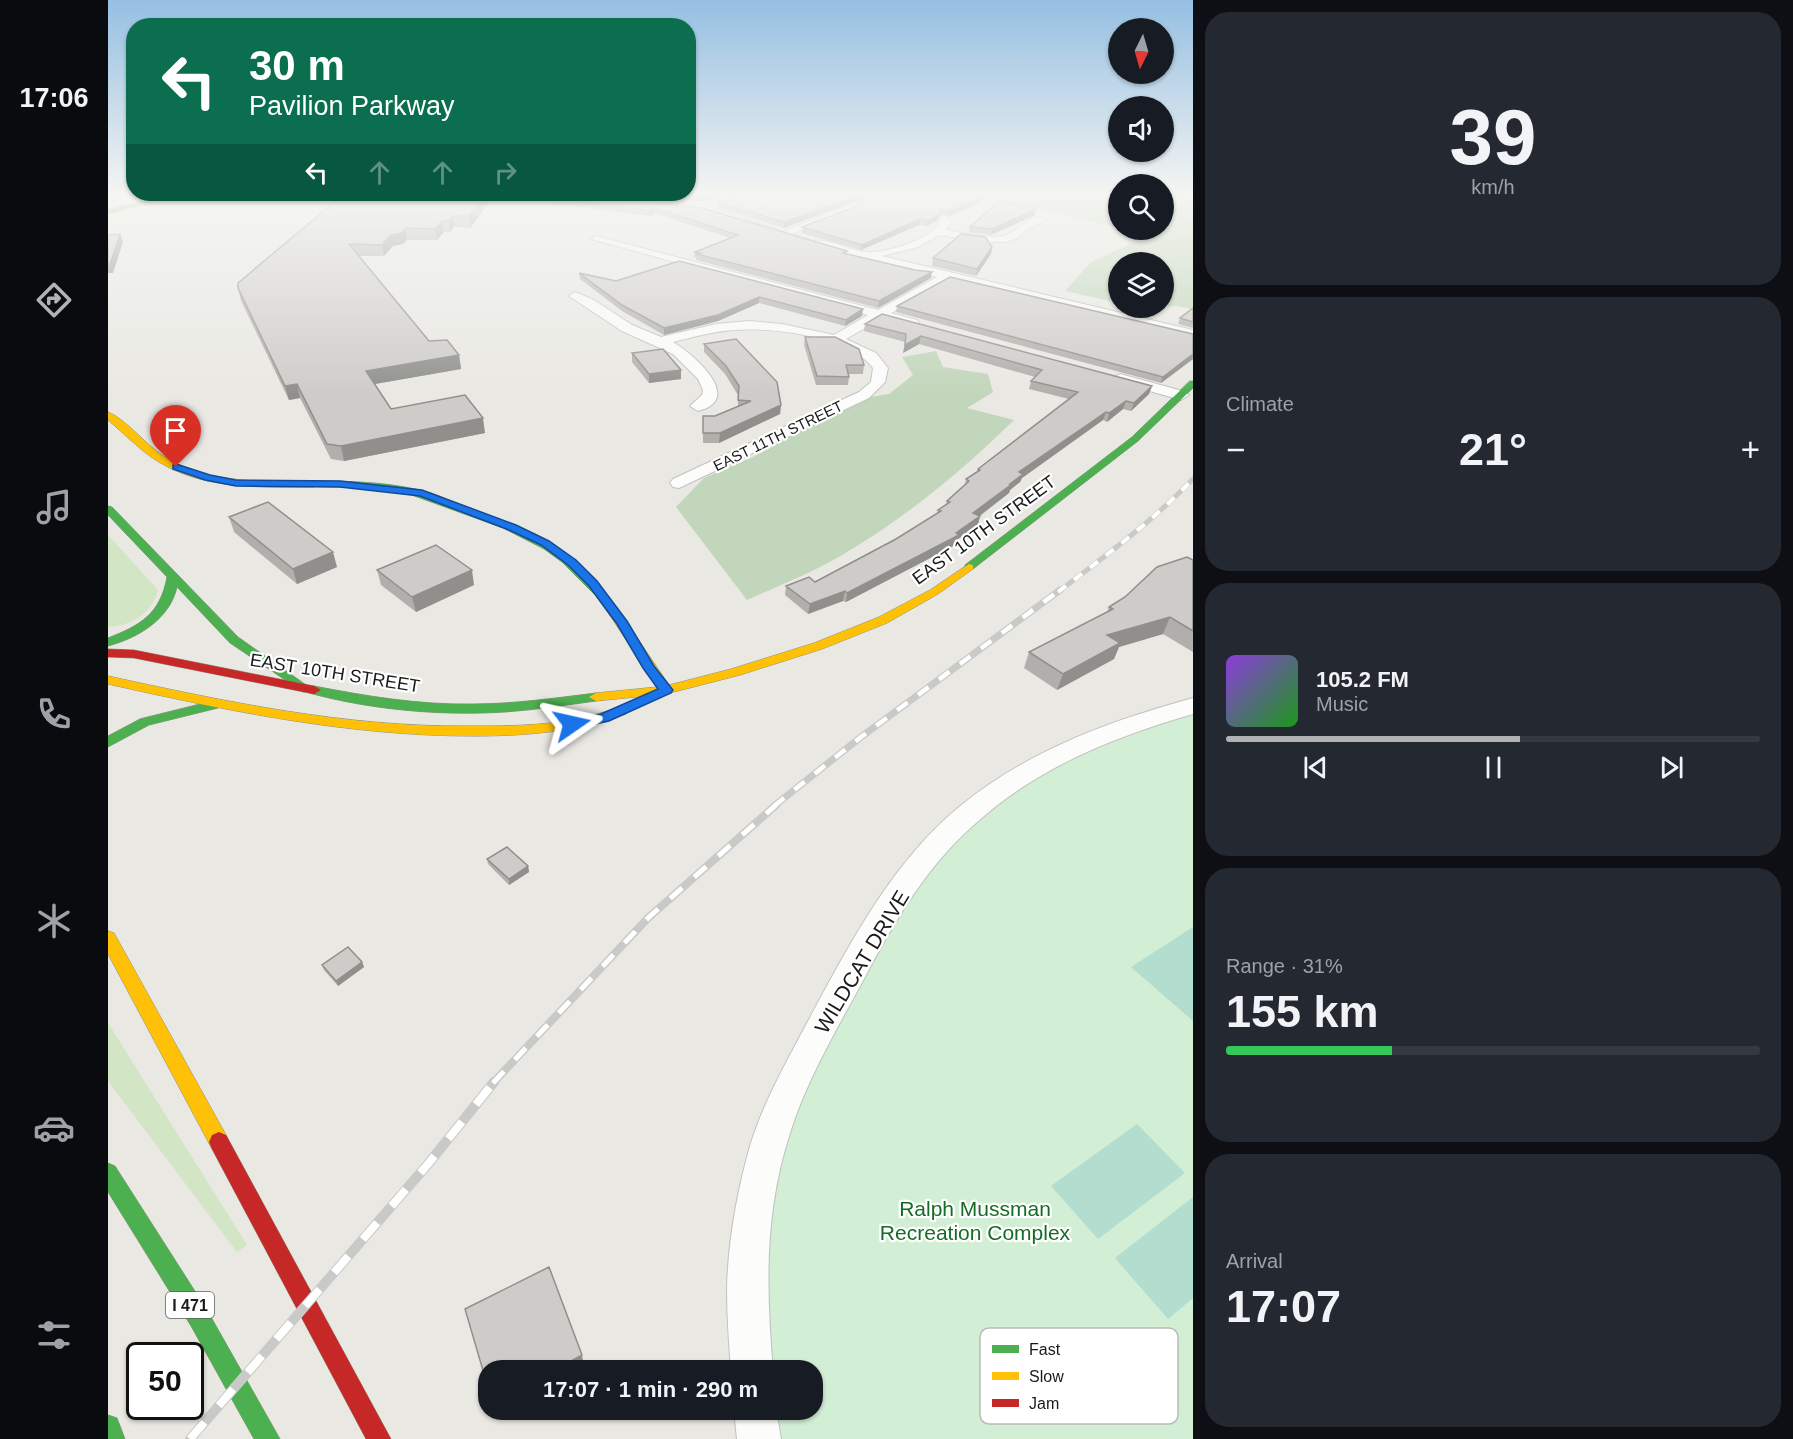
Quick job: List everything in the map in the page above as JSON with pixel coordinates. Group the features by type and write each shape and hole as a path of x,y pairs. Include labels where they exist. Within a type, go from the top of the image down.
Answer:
{"main road":[{"name":"EAST 10TH STREET","path":"108,653 134,654 392,704 447,708 495,708 666,690 735,672 818,646 883,620 934,592 1135,439 1193,383"},
{"path":"108,415 164,461 188,472 236,483 340,484 387,488 422,494 513,527 545,543 572,563 593,584 666,690"},
{"path":"108,434 157,473 192,486 223,492 342,495 446,504"},
{"path":"108,509 234,640 303,688"},
{"path":"108,642 129,634 153,620 166,606 173,591 173,577"},
{"name":"EAST 10TH STREET","path":"108,680 213,705 344,727 397,732 556,728 605,718 666,690"},
{"path":"108,742 127,731 172,712 213,705"},
{"path":"108,938 379,1439"},
{"name":"I 471","path":"108,1173 199,1318 268,1439"},
{"path":"108,1427 113,1439"}],"street":[{"path":"680,261 925,326"},
{"path":"888,261 1193,334"},
{"path":"662,341 702,330 748,325 804,331 836,339 947,276"},
{"path":"575,296 594,303 626,327 662,341 694,363 712,392 709,398 698,406"},
{"name":"EAST 11TH STREET","path":"679,483 864,395 874,386 880,377 878,363 864,351 836,339"},
{"path":"1103,374 1181,395"},
{"name":"WILDCAT DRIVE","path":"751,1360 747,1280 758,1195 778,1112 801,1065 872,936 916,871 952,829 1022,776 1062,751 1117,728 1193,706"},
{"path":"756,1420 759,1439"}],"green space":[{"path":"1108,261 1108,301 1065,291 1091,262"},
{"path":"1174,261 1193,261 1193,309 1174,306"},
{"path":"936,351 943,367 988,374 993,392 967,408 1014,420 953,476 888,526 831,562 747,600 676,507 704,478 753,457 858,399 889,394 913,375 902,357"},
{"path":"108,535 158,590 151,605 140,617 125,624 108,627"},
{"name":"Ralph Mussman Recreation Complex","path":"1193,706 1193,1439 759,1439 756,1420 823,1420 823,1360 753,1360 768,1148 916,871 1022,775"},
{"path":"1193,927 1193,1021 1131,967"},
{"path":"108,1023 247,1245 237,1252 108,1081"},
{"path":"1137,1124 1185,1173 1098,1239 1051,1186"},
{"path":"1193,1197 1193,1298 1168,1319 1115,1258"}],"building":[{"path":"264,261 363,261 429,341 447,340 459,355 366,371 391,409 465,395 483,418 341,446 327,444 297,384 285,386 238,288 238,283"},
{"path":"680,261 863,309 846,320 759,297 718,315 664,328 622,305 579,273 616,281"},
{"path":"725,261 878,261 932,272 879,301"},
{"path":"946,261 982,261 977,269"},
{"path":"950,277 1108,314 1108,318 1125,318 1193,334 1193,354 1163,377 897,306"},
{"path":"1193,308 1193,322 1180,318"},
{"path":"882,314 1152,386 1134,403 1126,401 1109,413 1106,412 1019,472 1023,474 973,513 980,516 956,533 959,535 847,593 845,591 810,604 786,586 809,577 815,582 896,539 941,511 938,510 950,502 947,501 969,481 966,479 1078,392 1031,381 1042,370 921,336 905,345 906,334 865,324"},
{"path":"805,337 835,337 859,349 864,365 846,365 849,377 817,376"},
{"path":"736,339 777,382 781,405 720,433 703,433 703,416 715,416 751,401 738,400 739,386 726,366 704,344"},
{"path":"663,349 681,370 649,374 632,353"},
{"path":"268,502 333,552 293,569 229,517"},
{"path":"436,545 472,570 412,597 377,570"},
{"path":"1187,557 1193,560 1193,631 1170,617 1107,635 1120,643 1063,674 1029,652 1113,609 1109,607 1125,597 1157,567"},
{"path":"507,847 528,866 509,879 487,859"},
{"path":"348,947 362,962 336,981 322,965"},
{"path":"549,1267 582,1355 573,1360 480,1360 465,1309"}],"railway":[{"path":"1058,592 1145,524 1193,479"},
{"path":"774,806 861,737 1060,590"},
{"path":"493,1083 648,918 776,805"},
{"path":"190,1439 428,1164 494,1082"}],"traffic: fast":[{"path":"969,567 1135,439 1193,383"},
{"path":"313,484 368,485 409,491 432,497 507,526 548,547 566,560 600,593 615,614"},
{"path":"108,509 234,640 303,688"},
{"path":"108,642 152,620 166,602 173,577"},
{"path":"314,690 381,702 472,709 596,697"},
{"path":"108,742 145,722 213,705"},
{"path":"108,1173 199,1318 268,1439"},
{"path":"108,1427 113,1439"}],"traffic: slow":[{"path":"108,415 153,453 185,472 239,483 313,484"},
{"path":"596,697 666,690 735,672 818,646 883,620 934,592 969,567"},
{"path":"615,614 666,690"},
{"path":"108,680 252,710 398,729 447,731 528,729 575,724 621,711"},
{"path":"108,938 219,1142"}],"traffic: jam":[{"path":"108,653 134,654 314,690"},
{"path":"219,1142 379,1439"}],"route":[{"path":"176,467 208,478 236,483 340,484 422,494 513,527 545,543 572,563 593,584 666,690 605,718 572,724"}]}
